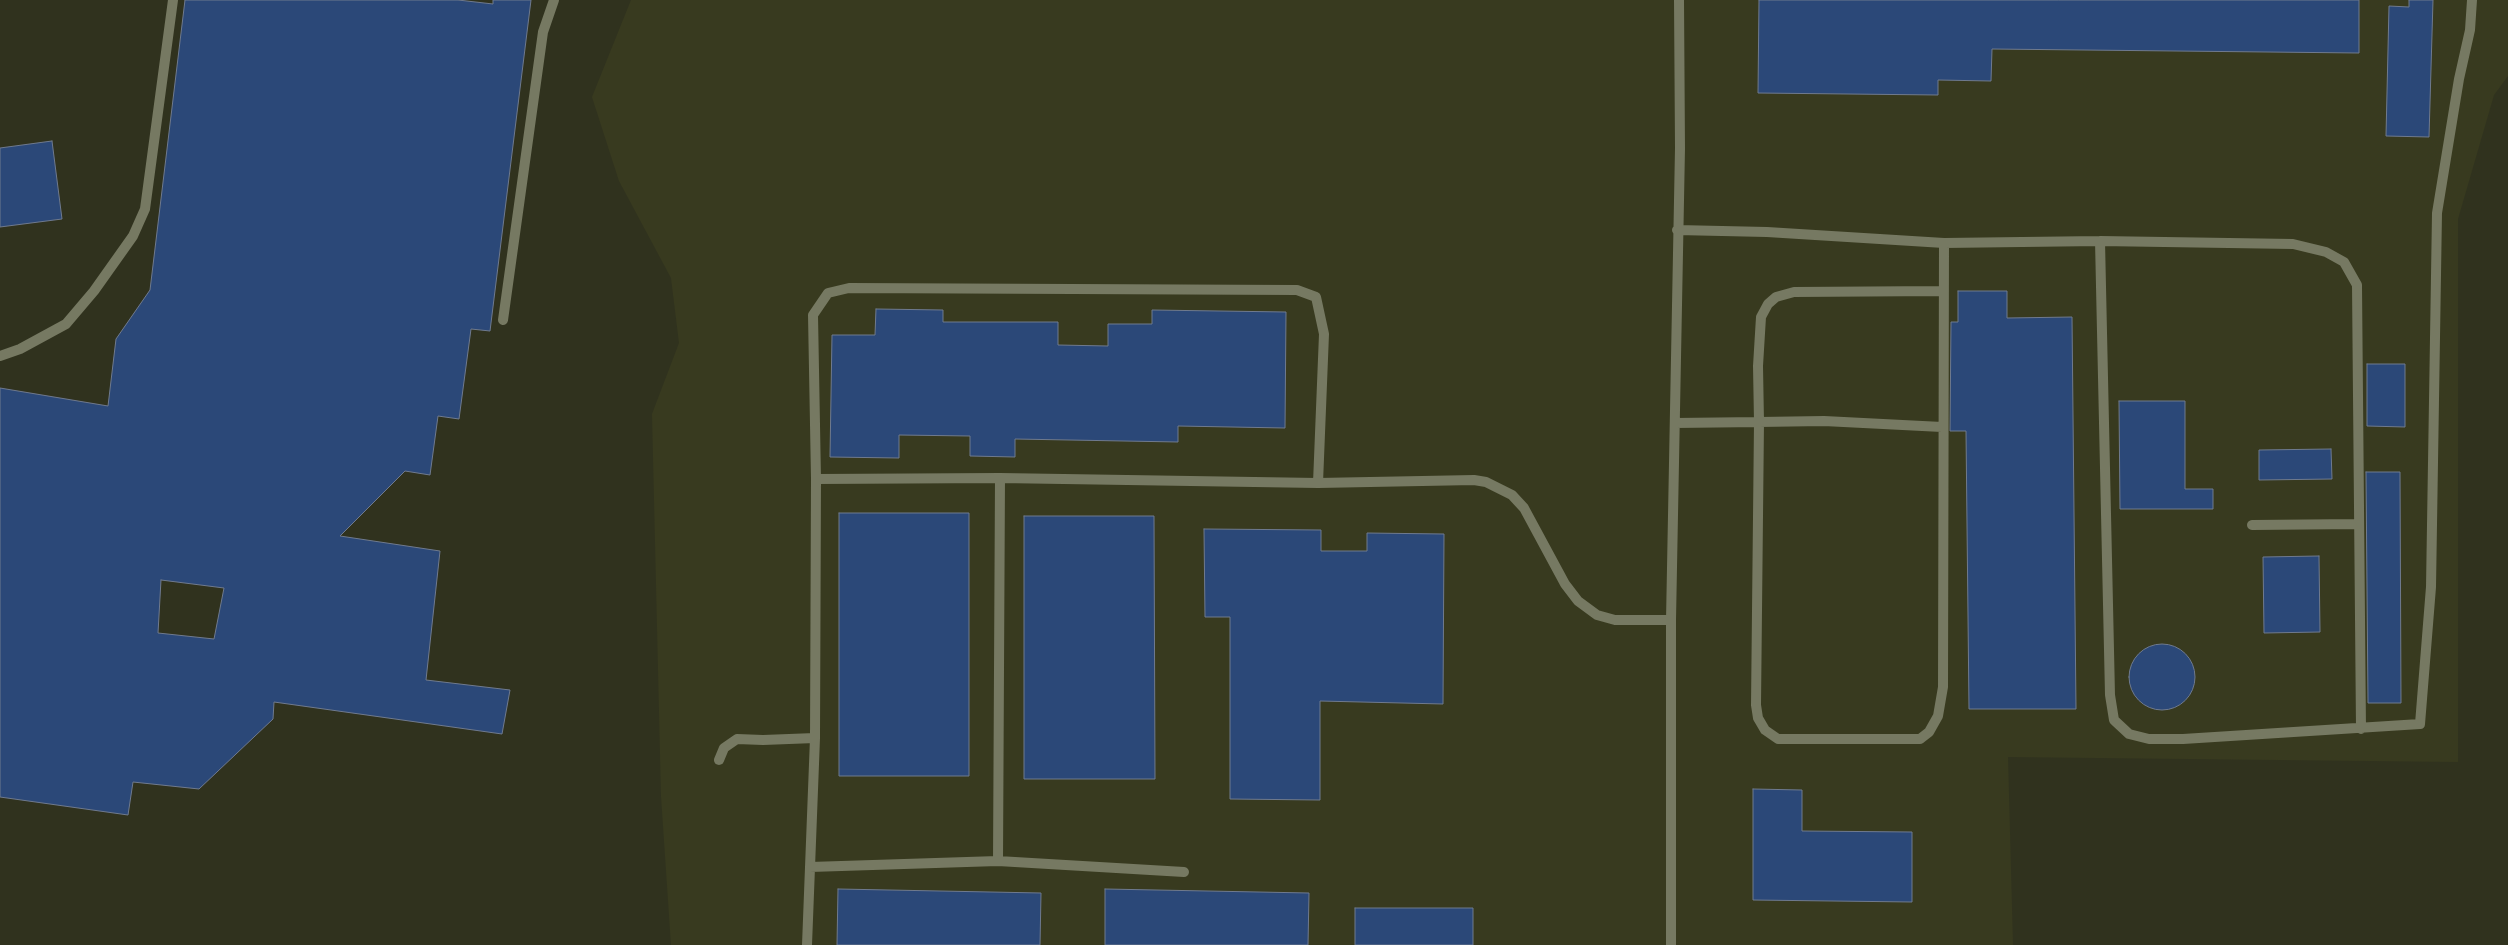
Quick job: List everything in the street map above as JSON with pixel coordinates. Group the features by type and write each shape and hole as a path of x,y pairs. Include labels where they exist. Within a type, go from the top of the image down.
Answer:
{"lane":[{"path":"0,356 20,349 66,324 94,291 133,236 145,209 173,0"},
{"path":"503,320 543,32 554,0"},
{"path":"1671,945 1671,620 1680,148 1679,0"},
{"path":"2100,241 2110,695 2114,720 2128,734 2149,739 2182,739 2420,724 2431,587 2437,213 2470,30 2472,0"},
{"path":"1677,230 1767,232 1944,243 2100,241 2293,244 2326,252 2344,262 2357,285 2361,729"},
{"path":"1942,291 1794,292 1776,297 1768,304 1761,317 1756,705 1758,718 1765,730 1778,739 1920,739 1929,732 1938,716 1943,687 1942,291 1944,243"},
{"path":"807,945 815,738 816,479 813,315 828,293 849,288 1297,290 1316,297 1324,334 1318,483"},
{"path":"1675,423 1824,421 1942,427"},
{"path":"816,479 1000,478 1318,483 1474,480 1486,482 1512,494 1524,508 1565,584 1578,601 1597,615 1615,620 1671,620"},
{"path":"998,861 1000,478"},
{"path":"2252,526 2358,524"},
{"path":"719,760 724,748 737,739 815,738"},
{"path":"810,867 998,861 1184,872"}],"shaded area":[{"path":"631,0 2508,0 2508,76 2494,95 2458,219 2458,762 2008,757 2013,945 671,945 661,796 652,414 679,343 671,278 619,181 592,97"}],"building":[{"path":"185,0 458,0 493,4 493,0 531,0 490,331 471,329 459,419 438,416 430,475 405,471 340,536 440,551 426,680 510,690 502,734 274,702 273,719 199,789 133,782 128,815 0,797 0,388 108,406 116,339 150,290","holes":["161,580 224,588 214,639 158,633"]},
{"path":"1759,0 2359,0 2359,53 1992,49 1991,81 1938,80 1938,95 1758,93"},
{"path":"2409,0 2433,0 2429,137 2386,136 2389,6 2409,7"},
{"path":"52,141 62,219 0,227 0,148"},
{"path":"1958,291 2007,291 2007,318 2072,317 2076,709 1969,709 1966,431 1950,431 1951,322 1958,322"},
{"path":"876,309 943,310 943,322 1058,322 1058,345 1108,346 1108,324 1152,324 1152,310 1286,312 1285,428 1178,426 1178,442 1015,439 1015,457 970,456 970,436 899,435 899,458 830,457 832,335 875,335"},
{"path":"2367,364 2405,364 2405,427 2367,426"},
{"path":"2119,401 2185,401 2185,489 2213,489 2213,509 2120,509"},
{"path":"2331,449 2332,479 2259,480 2259,450"},
{"path":"2366,472 2400,472 2401,703 2368,703"},
{"path":"839,513 969,513 969,776 839,776"},
{"path":"1024,516 1154,516 1155,779 1024,779"},
{"path":"1204,529 1321,530 1321,551 1367,551 1367,533 1444,534 1443,704 1320,701 1320,800 1230,799 1230,617 1205,617"},
{"path":"2319,556 2320,632 2264,633 2263,557"},
{"path":"2162,644 2175,647 2185,654 2192,664 2195,677 2192,690 2185,700 2175,707 2162,710 2149,707 2139,700 2132,690 2129,677 2132,664 2139,654 2149,647"},
{"path":"1753,789 1802,790 1802,831 1912,832 1912,902 1753,900"},
{"path":"838,889 1041,893 1040,945 837,945"},
{"path":"1105,889 1309,893 1308,945 1105,945"},
{"path":"1355,908 1473,908 1473,945 1355,945"}]}
